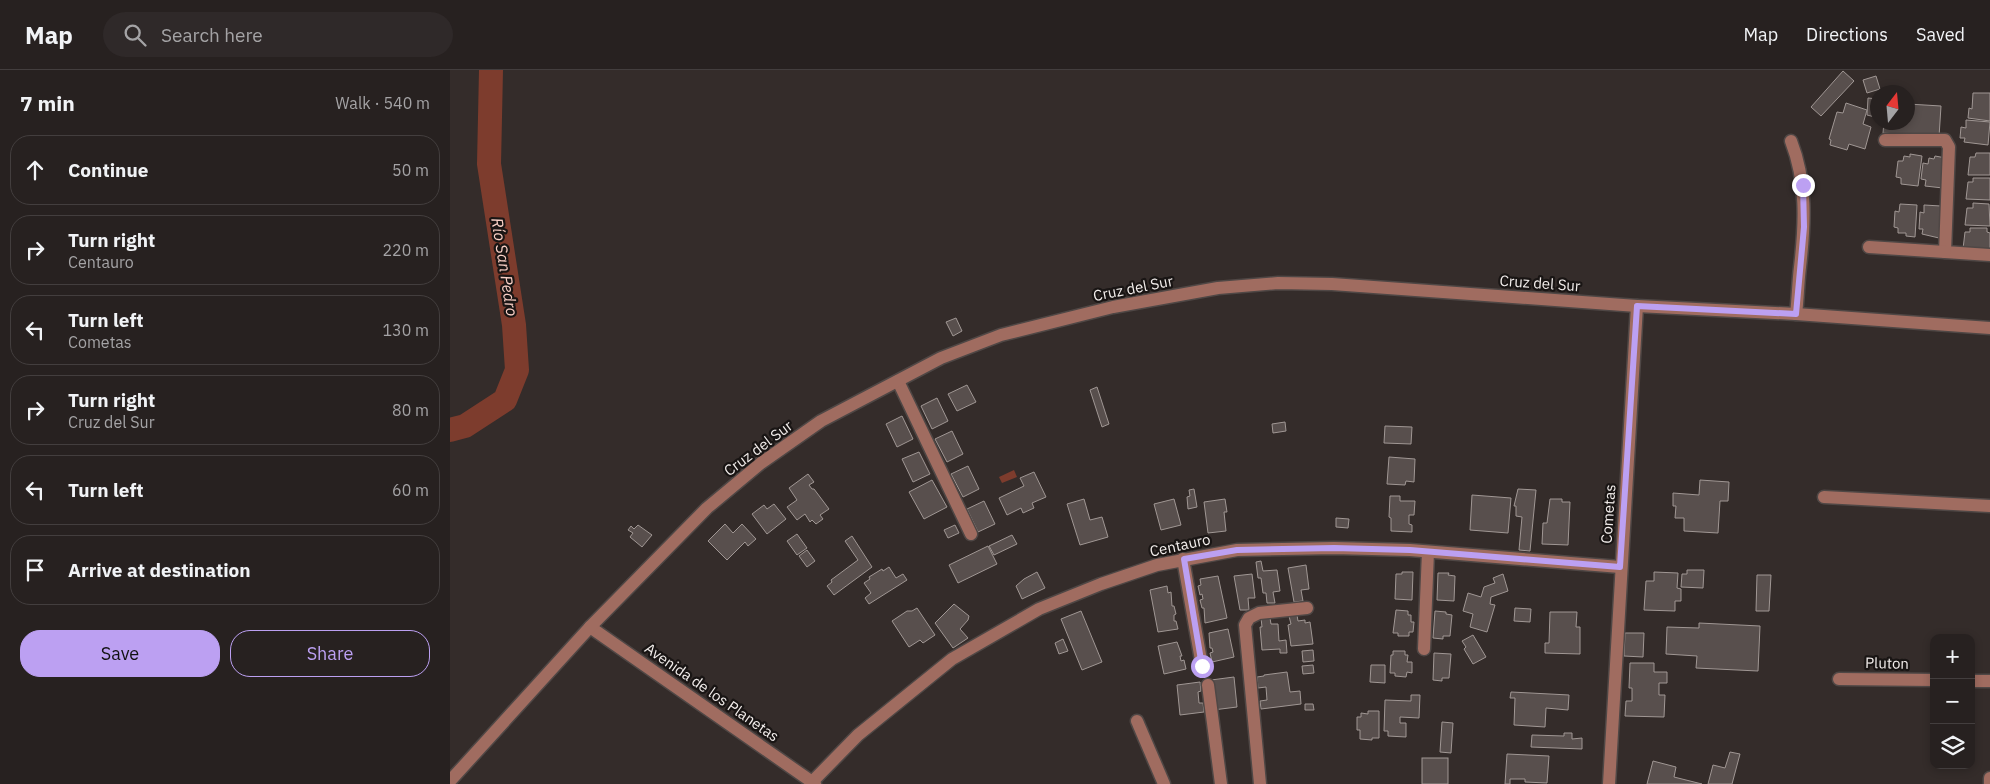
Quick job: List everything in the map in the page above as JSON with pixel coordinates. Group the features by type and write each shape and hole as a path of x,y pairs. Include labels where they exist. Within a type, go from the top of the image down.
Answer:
{"street":[{"path":"1885,140 1945,140 1949,147 1945,252"},
{"path":"1791,141 1798,159 1804,206 1803,248 1796,314"},
{"path":"1869,247 1990,255"},
{"name":"Cruz del Sur","path":"450,781 590,627 707,508 761,463 821,421 941,358 1001,335 1113,307 1227,288 1278,282 1990,328"},
{"name":"Cometas","path":"1609,784 1620,567 1637,306"},
{"path":"898,381 971,534"},
{"path":"1824,497 1990,506"},
{"name":"Centauro","path":"814,783 858,735 952,659 1039,609 1101,584 1157,565 1237,550 1344,548 1428,552 1620,567"},
{"path":"1424,649 1428,552"},
{"path":"1184,559 1202,666"},
{"path":"1260,784 1245,626 1249,618 1259,613 1308,608"},
{"name":"Avenida de los Planetas","path":"590,627 814,783"},
{"name":"Pluton","path":"1839,679 1930,680"},
{"path":"1975,681 1990,681"},
{"path":"1208,685 1221,784"},
{"path":"1138,721 1164,784"},
{"path":"1990,778 1990,784"}],"shaded area":[{"path":"1014,470 1017,477 1002,483 999,477"}],"building":[{"path":"1843,71 1854,81 1821,116 1811,107"},
{"path":"1876,76 1879,85 1870,85 1870,92 1867,93 1863,80"},
{"path":"1973,93 1990,93 1990,121 1968,118 1969,108 1972,109"},
{"path":"1868,98 1870,98 1870,116 1867,115"},
{"path":"1846,103 1867,110 1863,124 1870,127 1870,130 1865,149 1849,144 1847,150 1830,145 1831,140 1829,139 1837,112 1843,113"},
{"path":"1915,104 1941,106 1939,137 1883,133 1883,130 1915,130"},
{"path":"1966,120 1990,122 1988,145 1964,142 1965,138 1960,138 1961,127 1966,128"},
{"path":"1976,153 1990,153 1990,175 1968,175 1970,157 1975,157"},
{"path":"1910,154 1922,156 1918,186 1901,184 1901,178 1896,177 1898,161 1903,161 1904,156 1910,157"},
{"path":"1935,156 1946,158 1943,188 1925,186 1926,180 1921,179 1923,163 1928,164 1929,158 1934,159"},
{"path":"1973,178 1990,178 1990,200 1966,199 1968,182 1973,182"},
{"path":"1973,203 1989,204 1990,226 1965,225 1967,208 1973,208"},
{"path":"1900,204 1917,205 1915,237 1906,236 1906,233 1898,233 1898,228 1894,227 1895,211 1899,212"},
{"path":"1924,205 1941,206 1939,238 1922,234 1923,229 1919,229 1920,212 1924,213"},
{"path":"1970,228 1987,228 1987,232 1990,233 1990,250 1963,249 1965,232 1970,232"},
{"path":"956,318 962,331 953,336 946,322"},
{"path":"967,385 976,402 957,411 948,394"},
{"path":"1097,387 1109,424 1102,427 1090,390"},
{"path":"937,398 948,421 932,429 921,406"},
{"path":"902,416 913,439 897,447 886,424"},
{"path":"1285,422 1286,431 1273,433 1272,424"},
{"path":"1385,426 1412,427 1411,444 1384,443"},
{"path":"952,431 963,454 947,462 935,439"},
{"path":"919,452 930,474 913,482 902,459"},
{"path":"1389,457 1415,459 1414,482 1406,481 1405,485 1387,484"},
{"path":"968,466 979,489 963,497 951,474"},
{"path":"1034,472 1046,497 1032,503 1034,508 1023,513 1021,508 1007,515 999,498 1024,486 1020,478"},
{"path":"808,474 814,482 809,485 829,509 820,515 823,519 816,524 812,520 810,522 805,514 797,520 787,507 797,500 789,488"},
{"path":"932,480 947,507 924,519 909,492"},
{"path":"1700,480 1729,482 1728,501 1720,501 1718,533 1684,531 1684,518 1675,518 1676,506 1673,506 1673,493 1699,495"},
{"path":"1194,489 1197,507 1188,509 1187,497 1190,496 1189,490"},
{"path":"1518,489 1536,490 1530,551 1519,550 1522,517 1516,516 1516,506 1514,506"},
{"path":"1472,495 1511,498 1508,533 1470,530"},
{"path":"1390,496 1400,496 1400,501 1415,501 1414,515 1409,515 1409,524 1412,525 1412,532 1391,531 1391,518 1389,517"},
{"path":"1084,499 1090,520 1102,517 1108,537 1080,545 1067,504"},
{"path":"1174,499 1181,525 1161,530 1154,504"},
{"path":"1225,499 1227,512 1224,512 1226,531 1208,533 1204,502"},
{"path":"1550,499 1562,499 1562,502 1570,502 1568,545 1542,544 1543,523 1547,523"},
{"path":"984,501 995,524 978,532 967,509"},
{"path":"774,504 786,519 767,534 752,514 764,505 767,509"},
{"path":"1336,518 1349,519 1348,528 1336,527"},
{"path":"725,524 733,533 742,524 756,539 748,546 745,542 727,560 708,541"},
{"path":"638,525 652,535 642,547 630,537 633,533 628,530 631,526 634,529"},
{"path":"955,525 959,533 948,538 944,530"},
{"path":"797,534 807,548 797,555 787,541"},
{"path":"1012,535 1017,544 994,555 989,546"},
{"path":"852,536 872,567 834,595 827,586 832,582 831,580 858,560 845,541"},
{"path":"988,546 997,564 958,583 949,565"},
{"path":"807,550 815,561 807,567 799,556"},
{"path":"1261,561 1263,571 1277,570 1280,591 1273,592 1275,603 1267,603 1266,593 1263,593 1261,578 1258,578 1256,562"},
{"path":"1306,565 1309,589 1301,590 1303,601 1294,602 1288,568"},
{"path":"889,567 896,578 903,574 907,580 869,604 865,598 871,593 864,583 870,579 869,577"},
{"path":"1687,570 1704,570 1703,588 1681,587 1682,574 1687,574"},
{"path":"1037,572 1045,588 1022,599 1016,586"},
{"path":"1402,572 1413,572 1412,600 1395,599 1396,574 1402,574"},
{"path":"1654,572 1678,573 1677,588 1681,589 1681,601 1675,601 1675,611 1644,610 1646,581 1654,581"},
{"path":"1438,573 1449,573 1448,575 1455,576 1454,601 1437,600"},
{"path":"1252,574 1255,598 1248,598 1249,610 1240,610 1234,576"},
{"path":"1503,574 1508,591 1491,597 1490,604 1495,605 1487,632 1470,627 1473,614 1463,611 1468,593 1481,597 1484,587 1495,583 1493,578"},
{"path":"1757,575 1771,575 1769,611 1756,611"},
{"path":"1218,576 1227,618 1205,623 1204,608 1202,608 1200,600 1203,599 1198,586 1201,585 1200,579"},
{"path":"1167,586 1168,593 1171,592 1172,606 1174,606 1176,614 1174,615 1174,621 1176,621 1178,629 1158,632 1150,590"},
{"path":"954,604 969,616 960,629 968,638 953,648 935,623"},
{"path":"917,608 935,635 923,643 920,640 909,647 892,621 907,611"},
{"path":"1515,608 1531,609 1530,622 1514,621"},
{"path":"1396,610 1408,611 1408,615 1411,615 1411,622 1414,622 1413,632 1409,632 1409,636 1398,636 1398,633 1393,633"},
{"path":"1081,611 1102,662 1082,670 1061,619"},
{"path":"1435,611 1446,612 1446,614 1452,615 1450,636 1443,636 1443,639 1433,638"},
{"path":"1550,612 1577,612 1576,627 1580,627 1580,654 1545,653 1545,643 1549,643"},
{"path":"1297,615 1298,621 1305,620 1305,623 1310,622 1313,644 1291,646 1288,625 1291,624 1289,616"},
{"path":"1261,618 1270,618 1271,624 1278,624 1279,641 1286,640 1287,653 1280,653 1280,649 1262,650"},
{"path":"1699,623 1760,626 1758,671 1696,668 1697,656 1666,654 1667,627 1699,628"},
{"path":"1228,629 1234,657 1212,662 1210,653 1213,652 1212,648 1210,648 1209,633"},
{"path":"1625,633 1644,633 1643,657 1624,656"},
{"path":"1473,635 1486,657 1473,664 1464,649 1466,647 1462,641"},
{"path":"1063,639 1068,651 1059,654 1055,643"},
{"path":"1177,642 1182,656 1180,656 1181,661 1184,660 1186,669 1164,674 1158,646"},
{"path":"1313,650 1314,661 1303,662 1302,651"},
{"path":"1393,651 1405,651 1405,655 1408,655 1407,662 1412,662 1412,673 1407,672 1406,677 1395,676 1395,673 1390,673"},
{"path":"1434,653 1451,654 1449,678 1442,678 1442,681 1433,680"},
{"path":"1630,663 1654,663 1654,672 1667,672 1667,683 1659,683 1659,695 1665,695 1664,717 1625,716 1626,701 1632,701 1632,688 1629,688"},
{"path":"1313,665 1314,673 1303,674 1302,666"},
{"path":"1371,665 1385,665 1385,683 1370,682"},
{"path":"1287,672 1290,692 1300,691 1301,704 1261,709 1260,701 1267,700 1266,687 1258,688 1257,677"},
{"path":"1234,677 1237,707 1213,710 1211,680"},
{"path":"1200,682 1201,691 1198,692 1199,703 1203,703 1204,712 1180,715 1177,685"},
{"path":"1511,692 1569,695 1568,710 1546,708 1545,727 1514,725 1515,698 1510,698"},
{"path":"1411,695 1420,695 1419,718 1400,717 1400,723 1406,723 1406,737 1388,736 1388,731 1384,731 1385,700 1411,701"},
{"path":"1305,704 1313,704 1314,710 1305,710"},
{"path":"1368,711 1379,711 1379,738 1372,738 1372,740 1360,739 1360,730 1357,730 1357,717 1361,717 1361,713 1368,714"},
{"path":"1442,722 1453,723 1451,753 1440,752"},
{"path":"1564,733 1572,733 1572,739 1582,738 1582,749 1531,747 1532,735 1564,736"},
{"path":"1730,752 1740,754 1732,784 1708,784 1713,765 1725,768"},
{"path":"1507,754 1549,756 1547,783 1525,782 1525,779 1510,779 1510,784 1505,784"},
{"path":"1422,758 1448,758 1448,784 1422,784"},
{"path":"1653,761 1676,767 1674,777 1702,784 1647,784"}],"waterway":[{"name":"Río San Pedro","path":"450,430 465,426 505,400 517,370 514,325 489,164 491,70"}],"route":[{"path":"1202,666 1184,559 1237,550 1334,548 1410,550 1620,567 1637,306 1796,314 1803,248 1803,185"}]}
